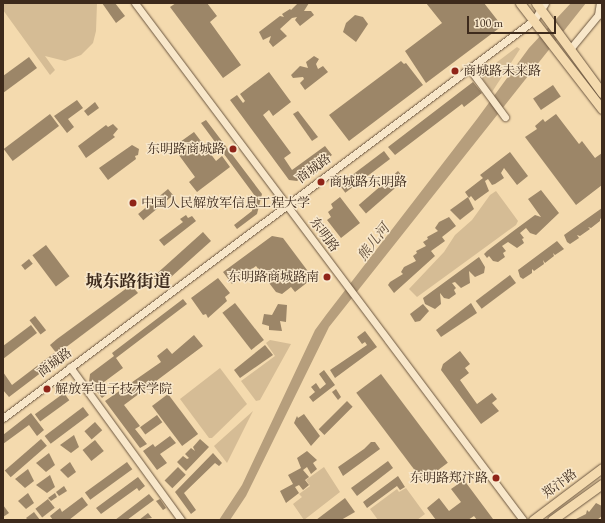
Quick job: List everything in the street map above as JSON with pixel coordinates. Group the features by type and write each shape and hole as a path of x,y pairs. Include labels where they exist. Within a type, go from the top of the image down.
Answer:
{"main road":[{"path":"520,3 602,109"},
{"path":"543,5 550,22 602,93"},
{"name":"郑汴路","path":"532,520 602,468"},
{"name":"郑汴路","path":"552,520 602,484"}],"street":[{"name":"东明路","path":"135,3 523,520"},
{"path":"569,46 598,15 600,3"},
{"name":"商城路","path":"3,418 286,204 534,20 543,5"},
{"path":"469,68 505,117"},
{"path":"70,367 181,520"}],"shaded area":[{"path":"3,3 97,3 96,31 93,43 81,55 65,61 45,56 55,70 50,75 3,10"},
{"path":"571,3 586,3 329,327 246,496 230,520 219,520 242,485 315,330 477,119 529,48"},
{"path":"517,47 520,49 492,92 480,75"},
{"path":"496,191 518,221 516,225 417,297 409,289 444,252 455,235 472,220 490,195"},
{"path":"270,340 291,344 260,400 256,401 241,381 275,356 266,343"},
{"path":"220,368 247,404 212,438 209,438 180,399"},
{"path":"253,411 227,463 214,446"},
{"path":"324,467 340,492 304,520 293,504 302,497 299,494 310,486 306,480"},
{"path":"406,488 425,514 417,520 378,520 370,509 397,489 399,492"}],"building":[{"path":"102,3 115,3 125,16 116,23"},
{"path":"176,3 207,3 217,16 210,22 241,65 223,78 170,7"},
{"path":"298,3 309,3 304,11 311,11 314,15 300,26 295,20 297,17 292,18 280,29 287,36 273,47 269,42 271,36 263,40 259,32 280,16 284,17 282,14 290,9 291,10"},
{"path":"426,3 484,3 502,26 426,83 405,51 442,23"},
{"path":"355,15 363,17 368,24 356,42 343,32 346,23"},
{"path":"314,56 319,59 316,64 318,69 323,66 328,72 305,90 300,83 304,79 303,77 293,78 291,75 300,66 308,68 306,62"},
{"path":"29,57 37,68 3,93 3,76"},
{"path":"401,61 404,64 406,63 423,85 349,141 329,115"},
{"path":"269,72 291,102 273,116 269,110 263,115 291,153 284,158 292,170 325,146 332,155 297,181 289,180 230,100 237,95 243,103 245,101 240,94"},
{"path":"473,82 482,93 464,107 462,104 395,155 388,147"},
{"path":"553,85 561,97 541,110 533,98"},
{"path":"77,100 83,108 68,119 74,127 67,133 54,116"},
{"path":"95,102 99,108 88,116 84,111"},
{"path":"298,111 318,137 312,141 293,114"},
{"path":"50,114 59,126 13,161 4,149"},
{"path":"556,114 579,144 582,141 595,158 602,153 602,185 576,205 525,137 537,129 535,126 543,119 545,122"},
{"path":"206,120 262,194 257,214 237,229 234,225 252,211 255,196 201,123"},
{"path":"113,124 118,129 113,135 115,137 86,158 78,146 106,125 108,127"},
{"path":"194,132 216,161 222,156 230,167 197,192 189,182 195,177 173,147"},
{"path":"132,145 139,149 138,155 135,156 136,159 108,180 99,168"},
{"path":"384,151 390,159 345,193 339,185"},
{"path":"510,152 528,176 517,185 504,168 501,173 504,178 492,185 488,179 485,181 489,191 475,201 471,196 469,198 465,192 483,178 480,175"},
{"path":"398,171 405,179 366,213 359,205"},
{"path":"168,189 173,195 143,220 138,214"},
{"path":"541,190 559,213 536,235 530,233 526,228 520,233 524,238 522,239 524,243 517,248 508,242 502,246 506,251 503,253 505,257 498,262 493,261 489,256 487,258 484,254 487,251 535,215 541,217 528,199"},
{"path":"340,197 360,223 341,238 327,220 331,217 328,212 333,208 331,204"},
{"path":"468,197 474,209 460,220 450,210"},
{"path":"602,208 602,221 600,218 600,221 591,228 588,227 590,229 580,236 577,235 579,238 570,244 567,242 564,235"},
{"path":"186,215 188,218 192,216 196,221 164,246 159,240 183,222 180,219"},
{"path":"449,217 456,226 442,237 445,241 431,251 435,256 394,293 388,285 390,282 403,274 401,272 404,267 416,261 413,256 417,253 416,251 426,246 423,242 428,239 427,237 438,231 435,228 439,222"},
{"path":"203,232 211,241 160,286 152,278"},
{"path":"272,236 283,238 313,278 295,292 291,287 282,294 276,292 256,266 232,284 223,272"},
{"path":"557,241 564,249 555,255 553,253 554,256 545,263 543,260 544,264 534,271 532,269 532,273 523,279 520,277 518,270"},
{"path":"46,245 69,276 56,286 32,255"},
{"path":"479,257 485,267 484,273 475,277 469,271 470,283 461,288 455,282 452,283 456,288 454,290 456,294 449,299 444,298 440,293 441,304 435,309 425,304 423,298"},
{"path":"29,259 33,264 25,270 21,265"},
{"path":"510,275 516,283 482,309 476,301"},
{"path":"218,278 230,293 225,297 227,301 208,318 206,314 203,315 191,298"},
{"path":"131,285 138,293 57,354 50,345"},
{"path":"183,299 187,304 116,358 123,368 100,385 107,394 102,398 89,382 90,374 114,356 112,353"},
{"path":"235,303 264,340 251,350 222,313"},
{"path":"471,303 477,313 441,337 436,330"},
{"path":"278,304 287,305 286,322 280,321 282,331 269,330 269,326 262,324 264,314 272,315"},
{"path":"423,304 429,311 420,321 415,322 410,314"},
{"path":"35,316 46,330 41,334 29,320"},
{"path":"31,325 37,333 3,359 3,346"},
{"path":"365,331 377,347 335,378 330,370 367,345 365,342 362,344 357,337"},
{"path":"194,335 203,346 124,405 140,426 135,429 147,444 140,448 105,401 161,362 157,356 167,348 172,354"},
{"path":"265,345 273,355 240,378 234,370"},
{"path":"460,351 470,364 465,368 469,373 460,380 477,404 492,393 497,399 492,403 499,411 481,424 441,370 443,364"},
{"path":"54,353 59,359 9,397 3,390 3,372 12,385"},
{"path":"324,370 335,385 313,402 309,397 315,392 311,387 316,383 320,389 326,384 319,374"},
{"path":"381,374 448,463 423,481 356,393"},
{"path":"336,389 341,397 338,400 332,392"},
{"path":"64,393 69,400 40,421 35,414"},
{"path":"168,394 198,434 182,446 152,406"},
{"path":"347,401 353,407 324,435 319,429"},
{"path":"83,407 89,415 51,444 45,436"},
{"path":"31,413 44,430 37,436 29,425 3,444 3,435"},
{"path":"304,414 320,436 311,446 294,423 297,416 298,418"},
{"path":"157,415 162,422 145,435 140,427"},
{"path":"95,422 102,430 92,439 84,431"},
{"path":"74,435 79,447 71,453 60,445"},
{"path":"170,436 176,443 160,454 167,463 157,470 143,451 153,444 155,447"},
{"path":"41,439 47,446 11,477 5,470"},
{"path":"200,439 209,447 186,471 177,462 183,456 187,459 189,458 185,454 191,448 195,451 193,447"},
{"path":"95,440 104,451 91,461 83,450"},
{"path":"371,442 375,442 380,449 343,476 338,467 364,449"},
{"path":"307,451 317,460 313,463 317,469 311,474 307,467 303,470 309,477 305,480 309,485 303,490 299,485 295,487 299,493 286,503 280,491 293,484 288,475 301,468 297,458"},
{"path":"49,453 55,465 46,472 36,463"},
{"path":"213,453 222,463 219,466 215,463 184,493 196,510 191,514 175,492"},
{"path":"388,461 393,468 357,496 351,488"},
{"path":"70,462 76,472 68,478 60,470"},
{"path":"127,462 132,469 90,500 85,493"},
{"path":"178,467 186,475 172,488 165,480"},
{"path":"28,469 34,481 25,488 15,479"},
{"path":"50,475 55,487 47,493 36,485"},
{"path":"398,476 405,487 400,490 397,486 367,508 363,502"},
{"path":"138,477 145,486 139,491 137,488 101,514 96,508"},
{"path":"464,480 493,519 477,520 474,516 468,520 436,520 427,508 439,498 449,511 461,502 451,489"},
{"path":"64,486 67,491 59,496 56,492"},
{"path":"28,493 34,503 26,509 18,501"},
{"path":"55,493 57,497 51,501 48,498"},
{"path":"149,494 154,500 127,520 115,520"},
{"path":"82,497 88,505 69,520 53,520 50,516 60,508 62,512"},
{"path":"345,498 355,512 341,520 316,520"},
{"path":"48,499 55,508 42,518 35,509"},
{"path":"160,499 166,508 163,510 156,501"},
{"path":"596,503 602,506 602,516 597,520 574,520 586,514 587,510 589,512"},
{"path":"3,505 9,513 3,517"},
{"path":"34,512 40,520 28,520 26,518"},
{"path":"148,513 152,518 139,520"}],"place":[{"name":"商城路未来路","path":"455,71"},
{"name":"东明路商城路","path":"233,149"},
{"name":"商城路东明路","path":"321,182"},
{"name":"中国人民解放军信息工程大学","path":"133,203"},
{"name":"东明路商城路南","path":"327,277"},
{"name":"解放军电子技术学院","path":"47,389"},
{"name":"东明路郑汴路","path":"496,478"}],"district":[{"name":"城东路街道","path":"128,282"}],"water label":[{"name":"熊儿河","path":"373,242"}]}
